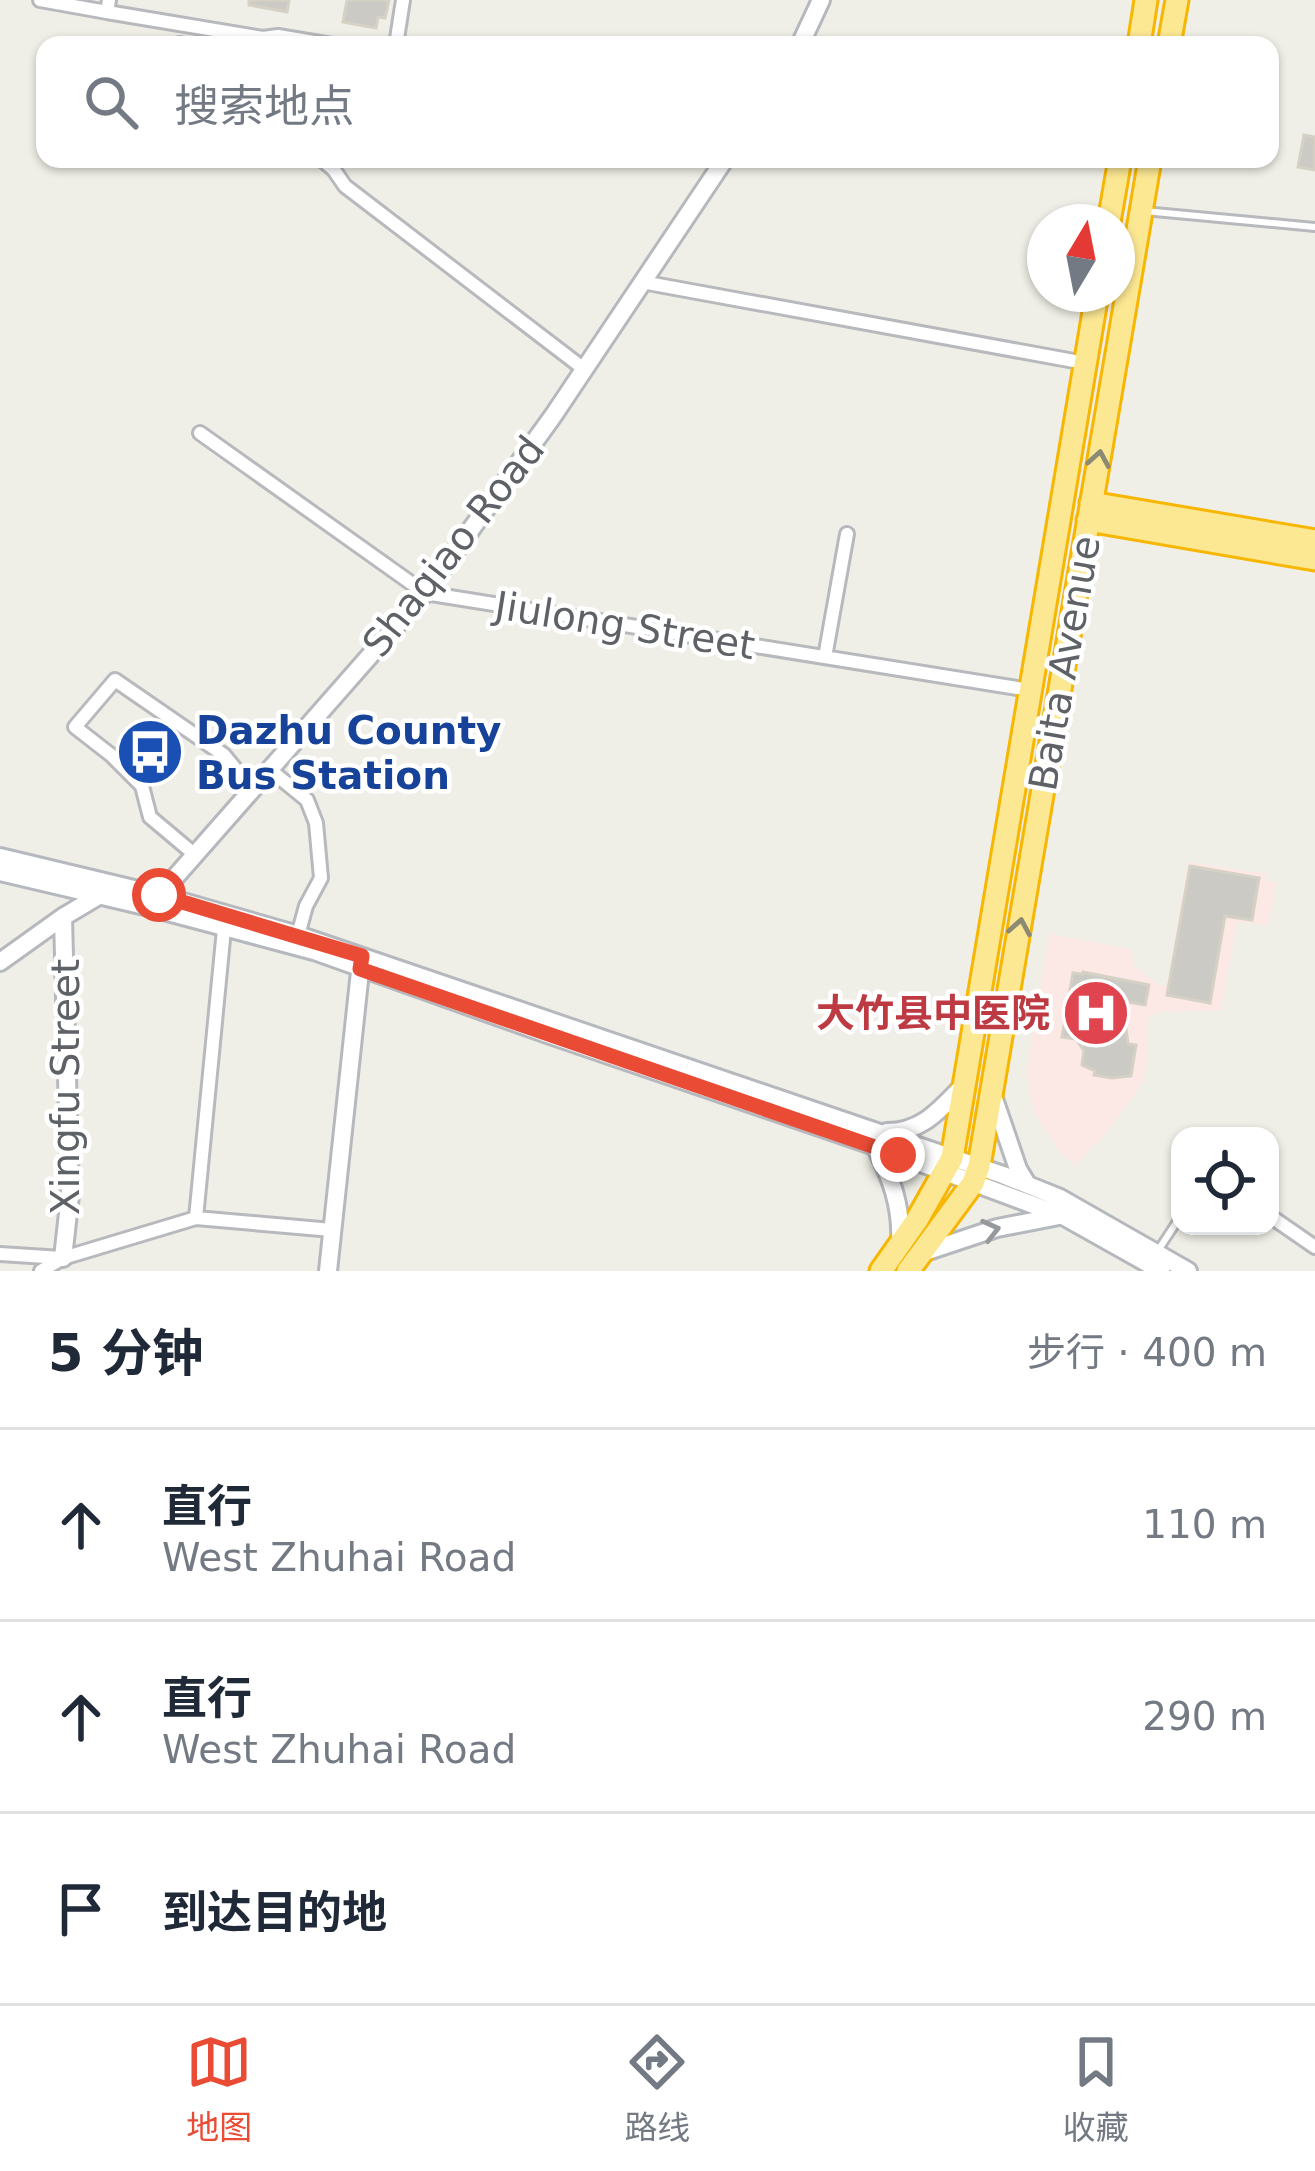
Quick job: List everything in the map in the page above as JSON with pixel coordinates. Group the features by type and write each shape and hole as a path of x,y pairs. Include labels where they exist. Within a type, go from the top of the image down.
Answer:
{"highway":[{"path":"1141,36 1147,0"},
{"path":"1171,36 1177,0"},
{"path":"1112,204 1118,168"},
{"name":"Baita Avenue","path":"976,1175 1148,168"},
{"name":"Baita Avenue","path":"948,1166 1094,312"},
{"path":"1090,512 1315,541"},
{"path":"1090,512 1315,559"},
{"path":"910,1257 948,1166"},
{"path":"881,1271 910,1257 976,1175"}],"street":[{"path":"40,0 108,6 253,36"},
{"path":"397,36 403,0"},
{"path":"804,36 821,0"},
{"path":"332,168 346,186 584,369"},
{"name":"Shaqiao Road","path":"154,901 425,593 554,416 719,168"},
{"path":"642,282 1085,363"},
{"path":"200,434 425,593"},
{"path":"825,657 847,534"},
{"name":"Jiulong Street","path":"425,593 1030,691"},
{"path":"194,854 150,817 142,786 75,728 116,680 224,755 252,789"},
{"path":"269,769 307,800 316,823 321,878 298,935"},
{"path":"0,856 116,885 224,929 361,962"},
{"path":"0,872 298,935 361,962 948,1166 1028,1185 1060,1198 1154,1265"},
{"path":"0,962 116,885"},
{"name":"Xingfu Street","path":"61,1264 70,1196 63,917"},
{"path":"196,1218 224,929"},
{"path":"328,1271 361,962"},
{"path":"878,1139 922,1124 964,1084"},
{"path":"992,1091 1018,1169 1028,1185"},
{"path":"878,1139 910,1257 997,1228 1063,1216"},
{"path":"976,1175 1154,1265 1188,1271"},
{"path":"41,1271 196,1218 332,1230"},
{"path":"1279,1222 1315,1247"},
{"path":"0,1254 61,1264"}],"lane":[{"path":"1141,211 1315,227"},
{"path":"1154,1265 1171,1234"}],"shaded area":[{"name":"大竹县中医院","path":"1188,862 1267,874 1266,881 1277,882 1268,925 1237,922 1221,1010 1160,1012 1147,1017 1143,1082 1108,1131 1074,1165 1034,1112 1026,1074 1049,934 1131,949 1134,966 1167,987"}],"building":[{"path":"249,0 289,0 287,12 249,5"},
{"path":"347,0 389,0 385,18 378,17 376,28 343,22"},
{"path":"1304,135 1315,137 1315,170 1298,167"},
{"name":"大竹县中医院","path":"1190,866 1259,878 1252,920 1225,916 1210,1003 1167,995"},
{"name":"大竹县中医院","path":"1073,973 1149,985 1145,1005 1129,1002 1125,1021 1128,1044 1136,1045 1131,1076 1094,1075 1095,1071 1082,1065 1084,1051 1076,1039 1062,1037"}],"place":[{"name":"Dazhu County Bus Station","path":"150,752"},
{"name":"大竹县中医院","path":"1096,1013"}],"route":[{"path":"159,895 362,956 360,969 898,1155"}]}
